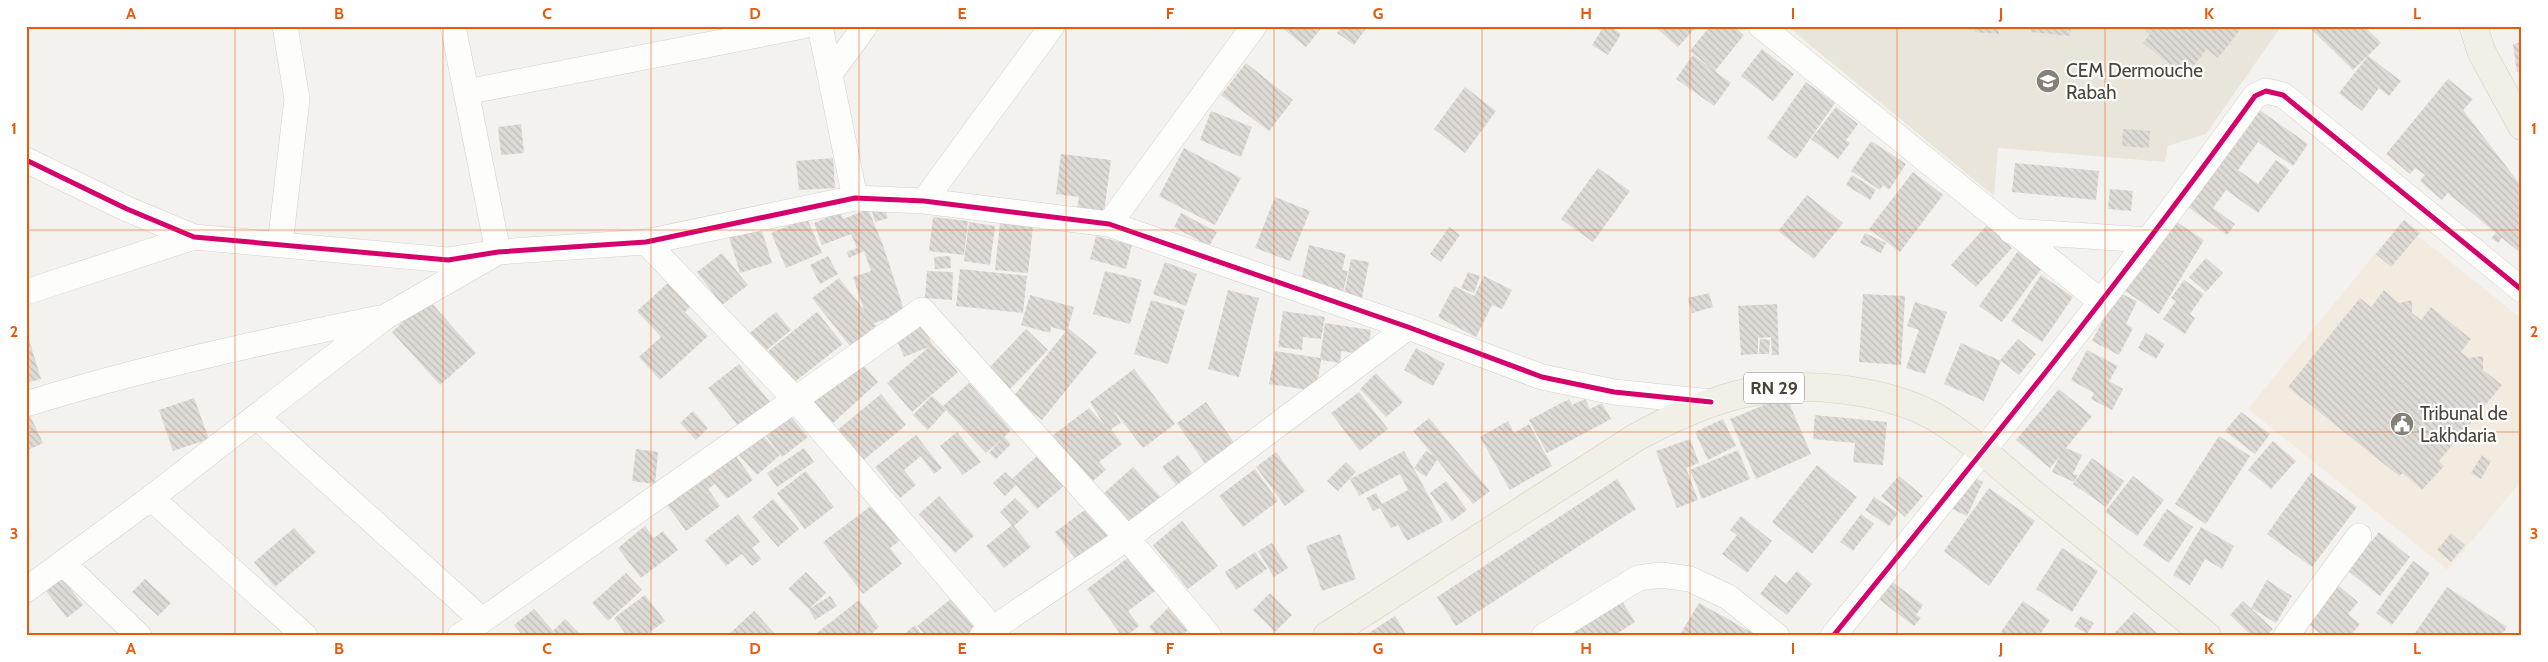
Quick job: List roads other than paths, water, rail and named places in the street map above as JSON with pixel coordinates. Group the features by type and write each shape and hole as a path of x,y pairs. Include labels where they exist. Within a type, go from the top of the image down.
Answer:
{"main road":[{"path":"2472,26 2482,53 2522,126"},
{"name":"RN 29","path":"1327,636 1635,438 1674,416 1711,402 1783,386 1838,388 1892,398 1938,419 1982,452 2207,636"}],"street":[{"path":"280,245 297,99 286,26"},
{"path":"453,26 498,252"},
{"path":"466,92 803,26"},
{"path":"820,26 855,198"},
{"path":"830,74 865,26"},
{"path":"924,201 1052,26"},
{"path":"1109,224 1254,26"},
{"path":"1761,26 2011,231 2100,301"},
{"path":"1833,636 1982,452 2148,240 2255,96 2266,91 2283,95 2522,290"},
{"path":"26,160 127,208 194,237 448,260 498,252 646,242 855,198 924,201 1109,224 1408,327 1542,377 1614,392 1711,402"},
{"path":"2011,231 2148,240"},
{"path":"26,292 194,237"},
{"path":"646,242 796,399 988,632 1127,538 1408,327"},
{"path":"26,590 151,498 385,317 498,252"},
{"path":"460,636 481,619 922,310 1127,538 1209,636"},
{"path":"26,404 111,378 283,337 385,317"},
{"path":"257,417 481,619"},
{"path":"151,498 305,636"},
{"path":"2286,636 2359,536"},
{"path":"62,562 139,636"},
{"path":"1544,636 1638,578 1661,576 1690,579 1728,597 1777,636"}],"place":[{"name":"CEM Dermouche Rabah","path":"2048,81"},
{"name":"Tribunal de Lakhdaria","path":"2402,424"}]}
